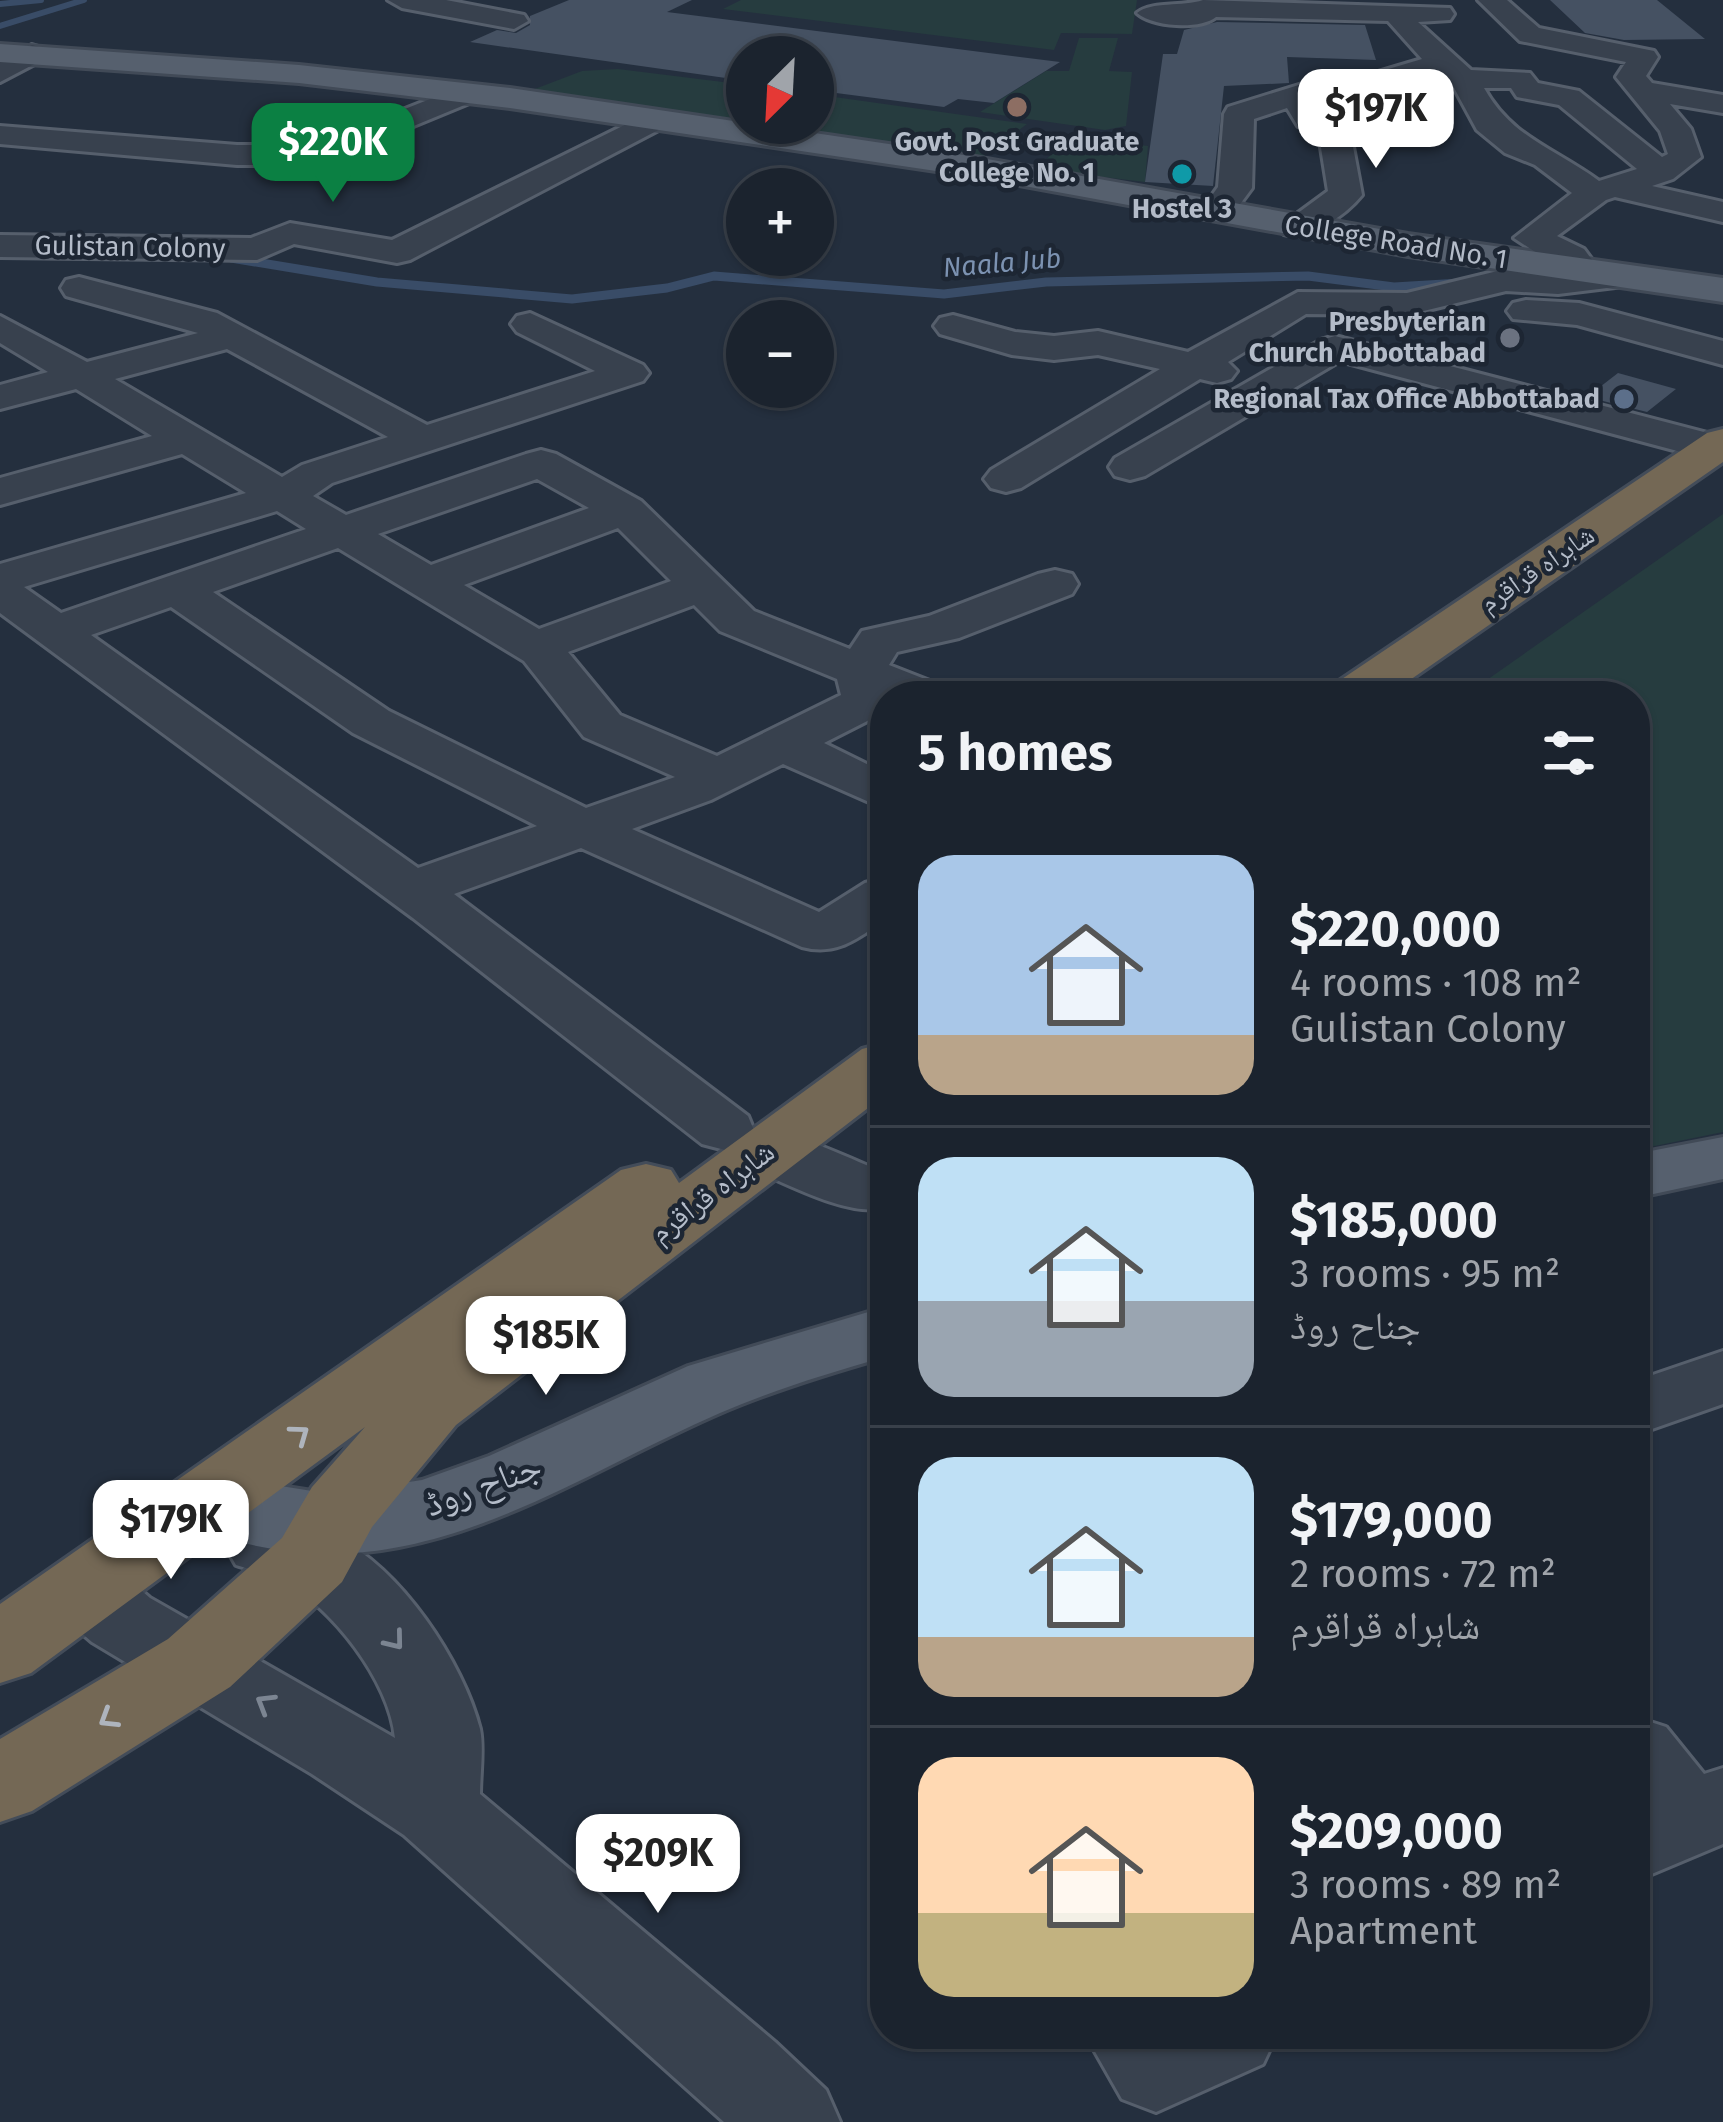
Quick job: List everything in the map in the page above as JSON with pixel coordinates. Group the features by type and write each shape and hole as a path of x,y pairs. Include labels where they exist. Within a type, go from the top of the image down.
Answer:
{"highway":[{"name":"شاہراہ قراقرم","path":"1375,681 1720,454"},
{"name":"شاہراہ قراقرم","path":"1425,681 1720,454"},
{"name":"شاہراہ قراقرم","path":"0,1785 199,1663 320,1542 428,1406 745,1141 870,1029"},
{"name":"شاہراہ قراقرم","path":"0,1649 192,1512 745,1141 870,1071"}],"main road":[{"name":"College Road No. 1","path":"16,53 299,74 468,93 970,166 1296,227 1723,290"},
{"path":"1650,1173 1723,1158"},
{"name":"جناح روڈ","path":"192,1512 320,1542 458,1500 694,1393 870,1337"}],"street":[{"path":"402,0 514,21"},
{"path":"1151,13 1203,16 1204,8 1397,14 1499,7 1537,38 1641,53 1645,57 1631,76 1675,129 1672,160"},
{"path":"1397,14 1454,70 1478,109 1503,136 1603,190 1723,212"},
{"path":"0,73 16,53"},
{"path":"1217,212 1235,188 1239,114 1295,95 1340,93 1454,70 1520,79 1528,91 1568,97 1672,160"},
{"path":"1641,90 1723,104"},
{"path":"0,135 237,155 319,155 468,93"},
{"path":"1295,95 1309,119 1332,120 1345,195 1296,227"},
{"name":"Gulistan Colony","path":"0,246 257,249 290,233 397,252 655,119"},
{"path":"1581,269 1571,257 1532,238 1603,190 1672,160 1723,156"},
{"path":"1407,304 1506,280 1558,284 1628,276"},
{"path":"79,288 204,321 424,440"},
{"path":"1006,479 1298,303 1580,314 1723,353"},
{"path":"0,579 282,496 317,474 629,373 530,324"},
{"path":"953,326 1012,343 1054,348 1098,343 1272,384"},
{"path":"0,327 535,647 602,726 718,776"},
{"path":"0,397 233,336"},
{"path":"1130,467 1335,348 1720,454"},
{"path":"1646,430 1704,394"},
{"path":"11,487 188,439"},
{"path":"55,631 541,463 625,510 737,621 882,681"},
{"path":"11,487 131,540"},
{"path":"426,583 625,510"},
{"path":"411,890 718,776 868,701 860,673 879,640 942,628 1054,584"},
{"path":"535,647 702,586"},
{"path":"177,589 371,722 583,828 824,935 870,905"},
{"path":"0,591 745,1141 870,1189"},
{"path":"783,744 870,786"},
{"path":"1650,1403 1723,1376"},
{"path":"320,1542 414,1664 438,1732 435,1810"},
{"path":"85,1588 121,1620 435,1810 791,2122"},
{"path":"1650,1774 1682,1822"},
{"path":"1143,2049 1156,2068 1197,2049"}],"green space":[{"path":"741,0 1137,0 1132,34 1061,33 1054,50 723,9"},
{"path":"1079,38 1118,38 1109,71 1132,72 1126,126 1105,130 980,112 1046,71 1069,71"},
{"path":"618,69 726,82 726,125 519,95 582,71"},
{"path":"834,97 1027,124 978,161 834,140"},
{"path":"1071,136 1148,146 1145,182 1036,169"},
{"path":"1723,514 1723,1132 1650,1147 1650,681 1485,681"}],"building":[{"path":"569,0 692,0 667,12 1060,62 994,103 958,99 944,107 834,93 834,36 726,36 726,78 470,42 497,30 516,33 530,25 530,16"},
{"path":"1550,0 1657,0 1705,39 1624,40 1585,33"},
{"path":"1217,22 1365,25 1376,60 1287,57 1289,83 1224,86 1213,186 1145,182 1163,54 1177,54 1184,30"},
{"name":"Regional Tax Office Abbottabad","path":"1618,373 1676,389 1647,412 1587,397"}],"waterway":[{"path":"0,4 41,0"},
{"path":"0,26 84,0"},
{"name":"Naala Jub","path":"231,258 377,282 572,299 667,288 714,276 944,294 1046,282 1308,276 1394,287 1461,283"}],"place":[{"name":"Govt. Post Graduate College No. 1","path":"1017,107"},
{"name":"Hostel 3","path":"1182,174"},
{"name":"Presbyterian Church Abbottabad","path":"1510,338"},
{"name":"Regional Tax Office Abbottabad","path":"1624,399"}]}
